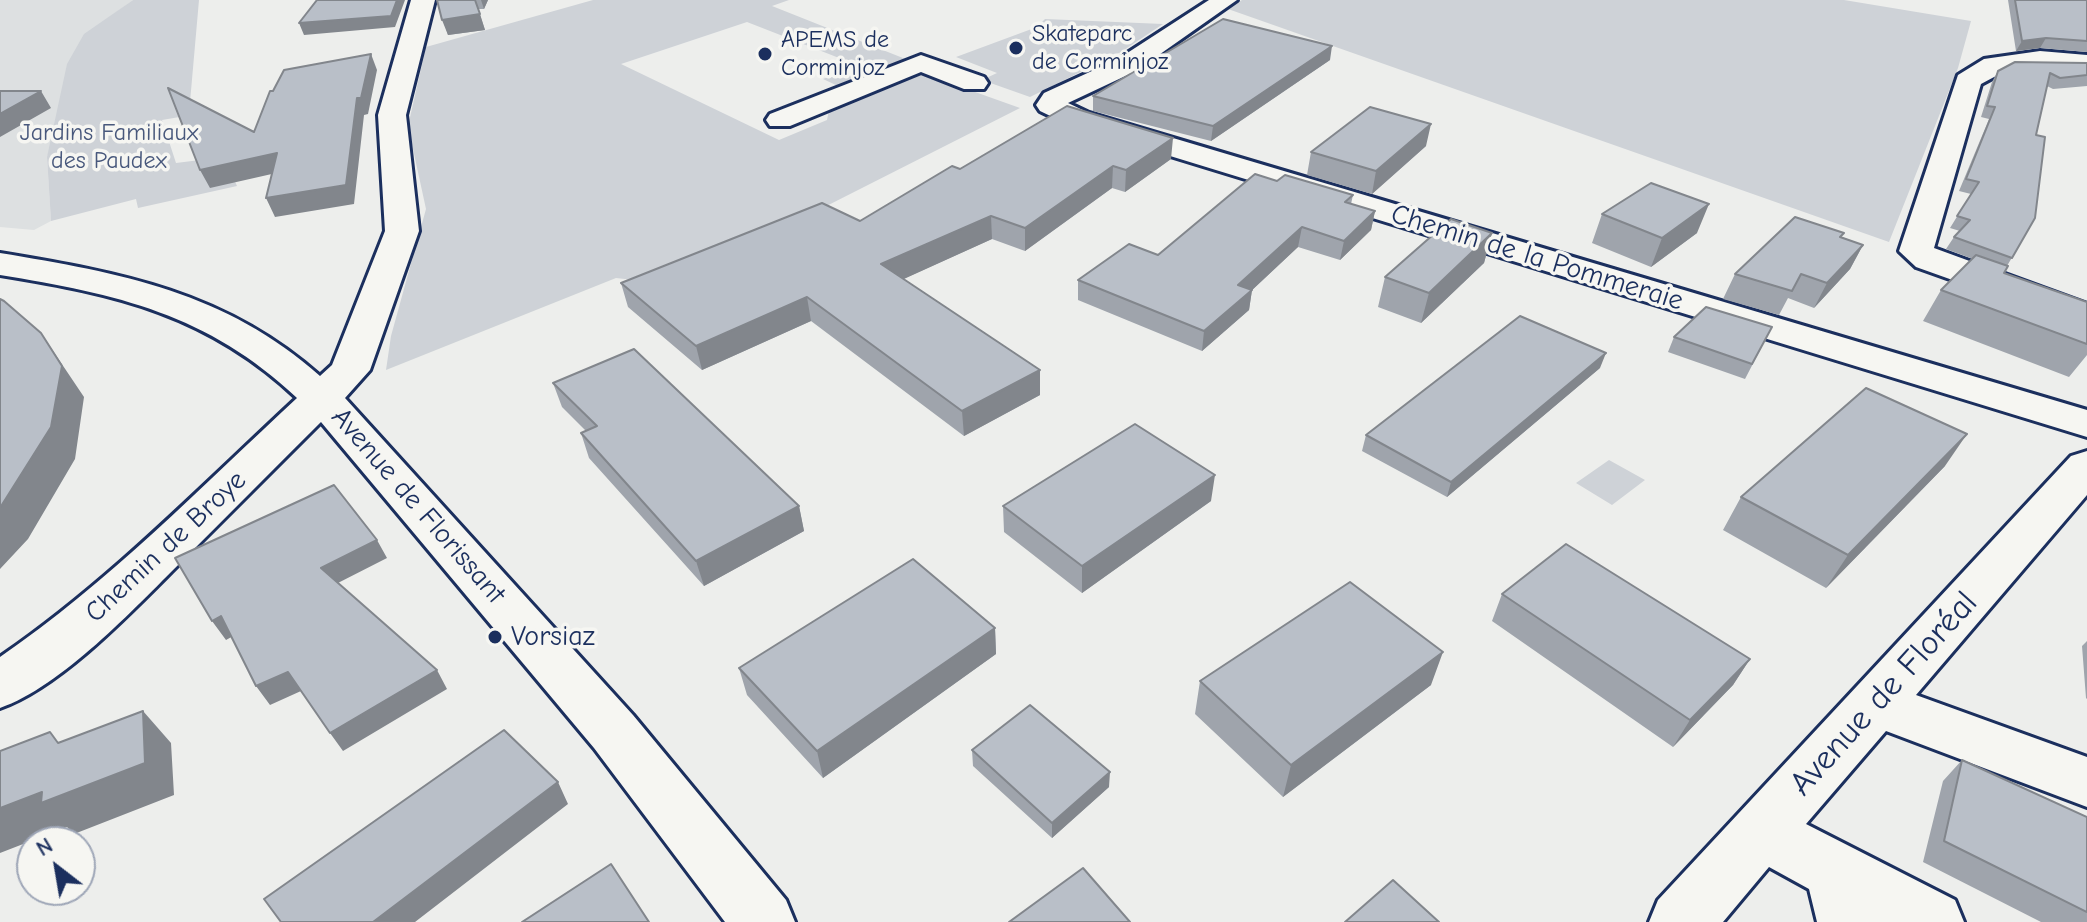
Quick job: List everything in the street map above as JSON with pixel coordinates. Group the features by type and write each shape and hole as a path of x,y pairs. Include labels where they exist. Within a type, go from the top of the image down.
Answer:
{"street":[{"name":"Chemin de Broye","path":"0,686 67,638 120,592 350,370 402,231 392,115 423,0"},
{"name":"Chemin de la Pommeraie","path":"1225,0 1127,65 1054,99 1050,105 1056,111 1079,119 2087,424"},
{"path":"2087,63 2030,59 1977,71 1968,81 1916,251 1928,260 2087,317"},
{"path":"780,120 921,63 974,83"},
{"name":"Avenue de Florissant","path":"0,264 123,286 194,311 260,347 324,397 695,827 763,922"},
{"name":"Avenue de Floréal","path":"1681,922 2087,466"},
{"path":"1877,702 1917,720 2087,782"},
{"path":"1761,832 1842,898 1932,922"}],"shaded area":[{"path":"0,0 133,0 114,14 47,157 51,221 34,230 0,227"}],"green space":[{"name":"Jardins Familiaux des Paudex","path":"133,0 199,0 190,102 203,113 162,120 176,163 224,157 237,186 138,208 136,199 51,221 47,157 67,64 84,34"},
{"path":"593,0 789,0 772,6 908,60 905,65 838,86 823,79 857,65 747,22 621,64 779,140 827,120 829,110 919,72 1020,108 783,228 643,281 616,278 386,370 391,336 426,209 408,126 426,47"},
{"path":"1242,0 1844,0 1971,21 1958,68 1889,242 1228,9"},
{"path":"1045,19 1163,24 1121,52 1030,97 982,80 997,73 956,57 1037,27"},
{"path":"1609,460 1645,480 1612,505 1576,483"}],"building":[{"path":"317,0 397,0 391,16 299,23"},
{"path":"437,0 475,0 480,14 442,20"},
{"path":"2015,0 2087,0 2087,41 2046,38 2022,41"},
{"path":"1223,19 1332,46 1213,126 1093,96"},
{"path":"371,54 361,98 357,98 346,185 266,198 277,153 200,170 168,88 254,132 270,91 273,91 284,70"},
{"path":"2015,62 2087,63 2087,75 2060,78 2050,73 2036,135 2045,137 2035,218 2012,258 1954,237 1970,220 1957,216 1979,182 1966,179 1995,107 1987,106 1998,71"},
{"path":"0,91 41,91 0,114"},
{"path":"1067,106 1173,138 1126,170 1113,166 1025,228 991,216 881,264 1040,370 962,411 807,297 696,346 621,283 822,203 860,221 952,166 960,169"},
{"path":"1370,107 1431,124 1376,171 1311,152"},
{"path":"1255,174 1277,181 1285,175 1353,195 1345,202 1375,211 1344,241 1302,227 1238,285 1252,290 1204,331 1078,280 1129,244 1158,255"},
{"path":"1651,183 1709,204 1662,238 1602,214"},
{"path":"1795,217 1844,233 1840,237 1863,245 1827,283 1801,274 1792,291 1735,274"},
{"path":"1451,219 1492,233 1429,293 1385,277"},
{"path":"1976,255 2008,266 2004,273 2087,302 2087,344 1941,290"},
{"path":"0,299 41,333 62,366 51,427 0,508"},
{"path":"1706,307 1772,327 1752,364 1674,337"},
{"path":"1520,316 1606,353 1451,482 1366,435"},
{"path":"634,349 799,506 696,561 581,433 597,426 553,383"},
{"path":"1866,388 1967,434 1848,555 1741,497"},
{"path":"1135,424 1215,475 1082,566 1003,506"},
{"path":"334,485 377,540 321,568 437,670 330,733 288,672 256,686 221,616 212,621 175,558"},
{"path":"1566,544 1750,659 1690,720 1502,594"},
{"path":"913,559 995,628 817,751 739,668"},
{"path":"1350,582 1443,652 1291,765 1200,681"},
{"path":"1030,705 1110,772 1052,823 972,750"},
{"path":"143,711 145,763 41,803 42,792 0,808 0,751 50,732 58,743"},
{"path":"504,730 558,782 373,922 281,922 264,899"},
{"path":"1962,760 2087,817 2087,912 1944,841"},
{"path":"611,864 649,922 522,922"},
{"path":"1083,868 1130,922 1009,922"},
{"path":"1393,880 1439,922 1345,922"}],"place":[{"name":"Skateparc de Corminjoz","path":"1016,48"},
{"name":"APEMS de Corminjoz","path":"765,54"},
{"name":"Vorsiaz","path":"495,637"}]}
